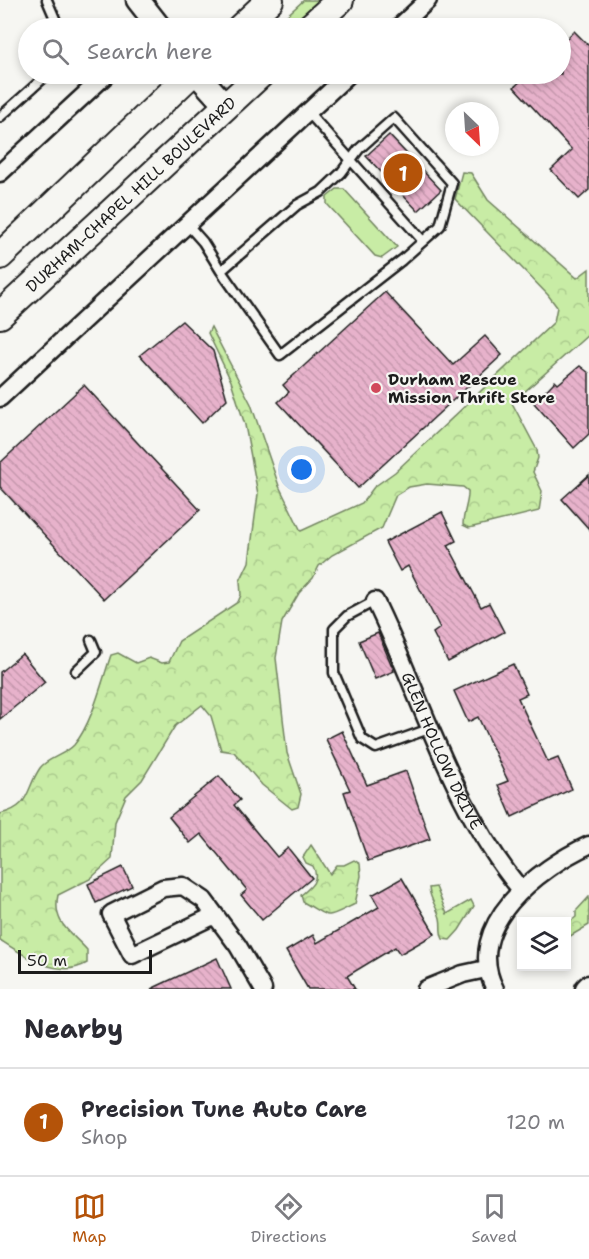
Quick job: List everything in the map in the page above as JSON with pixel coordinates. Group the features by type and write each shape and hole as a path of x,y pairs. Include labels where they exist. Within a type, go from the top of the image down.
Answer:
{"main road":[{"path":"251,18 270,0"},
{"path":"320,18 340,0"},
{"path":"0,256 181,84"},
{"name":"DURHAM-CHAPEL HILL BOULEVARD","path":"0,315 250,84"}],"street":[{"path":"138,0 152,18"},
{"path":"409,18 428,0"},
{"path":"0,173 96,84"},
{"path":"205,84 226,106"},
{"path":"0,398 339,84"},
{"name":"GLEN HOLLOW DRIVE","path":"375,601 396,643 429,729 468,815 482,838 521,890"},
{"path":"495,989 486,969 486,954 509,901 549,868 589,845"},
{"path":"215,915 132,956 111,914 163,888 183,885 204,900 215,915 244,955 263,989"},
{"path":"426,989 438,982 486,969"}],"lane":[{"path":"47,0 55,18"},
{"path":"0,117 37,84"},
{"path":"87,84 91,89"},
{"path":"308,112 423,241"},
{"path":"187,224 203,242 221,271 280,355 440,226 452,183 394,118 321,192 297,205 221,271"},
{"path":"375,601 347,616 334,629 334,673 362,739 376,748 429,729"},
{"path":"76,671 96,652 91,640"}],"green space":[{"path":"304,0 326,0 306,18 284,18"},
{"path":"462,172 471,173 488,200 577,278 589,269 589,334 512,403 537,450 538,458 533,472 542,491 539,511 469,528 463,525 468,491 463,487 427,484 409,487 396,495 382,528 332,555 319,566 313,578 299,593 282,622 276,658 287,753 301,794 298,807 292,809 262,785 234,752 221,750 211,716 202,705 175,726 142,780 126,796 115,822 112,859 90,879 58,895 60,920 87,950 87,963 76,968 64,969 41,964 19,952 0,940 0,814 10,811 22,802 43,765 74,745 86,726 96,702 111,655 118,653 136,663 149,658 162,663 169,662 179,641 238,602 241,595 240,581 249,562 258,494 245,425 231,381 208,333 211,327 251,404 279,486 301,531 362,503 374,487 395,472 554,322 557,307 548,295 455,199"},
{"path":"337,189 344,189 397,247 382,258 375,256 327,204 327,197"},
{"path":"311,845 330,874 337,865 344,865 354,860 360,864 361,876 355,904 328,915 303,902 301,895 315,879 313,866 306,863 303,857"},
{"path":"436,887 447,914 471,900 474,906 450,940 443,939 440,918 432,900 429,888"},
{"path":"589,897 589,925 571,936 571,921 576,917 576,911"}],"building":[{"path":"574,31 589,46 589,190 579,199 551,170 572,150 514,87 517,84 571,84 571,34"},
{"path":"389,135 441,190 418,211 366,156"},
{"name":"Durham Rescue Mission Thrift Store","path":"385,292 453,365 485,336 502,355 358,488 278,402 289,392 283,385"},
{"path":"182,321 213,351 227,399 202,423 140,355"},
{"path":"580,366 589,373 589,434 574,448 534,403 555,381 558,384"},
{"path":"84,385 200,510 104,599 0,487 0,463"},
{"path":"589,475 589,529 562,499"},
{"path":"442,512 456,541 448,545 481,607 489,603 504,632 448,662 433,633 440,628 408,566 400,571 385,542"},
{"path":"378,633 394,671 375,679 359,641"},
{"path":"22,654 45,682 0,719 0,672"},
{"path":"513,664 527,694 518,698 548,762 558,758 572,789 512,817 498,785 508,781 478,717 468,722 454,691"},
{"path":"342,731 367,785 406,771 430,839 368,861 344,792 350,790 326,739"},
{"path":"219,776 240,800 234,805 277,857 288,848 312,878 262,920 241,895 247,890 201,834 190,843 169,817"},
{"path":"123,867 132,886 96,903 88,884"},
{"path":"402,878 435,934 400,954 395,947 347,976 355,989 308,989 286,951 313,935 317,943 379,907 372,895"},
{"path":"217,958 231,989 151,989"}],"place":[{"name":"Precision Tune Auto Care","path":"403,173"},
{"name":"Durham Rescue Mission Thrift Store","path":"376,388"}]}
